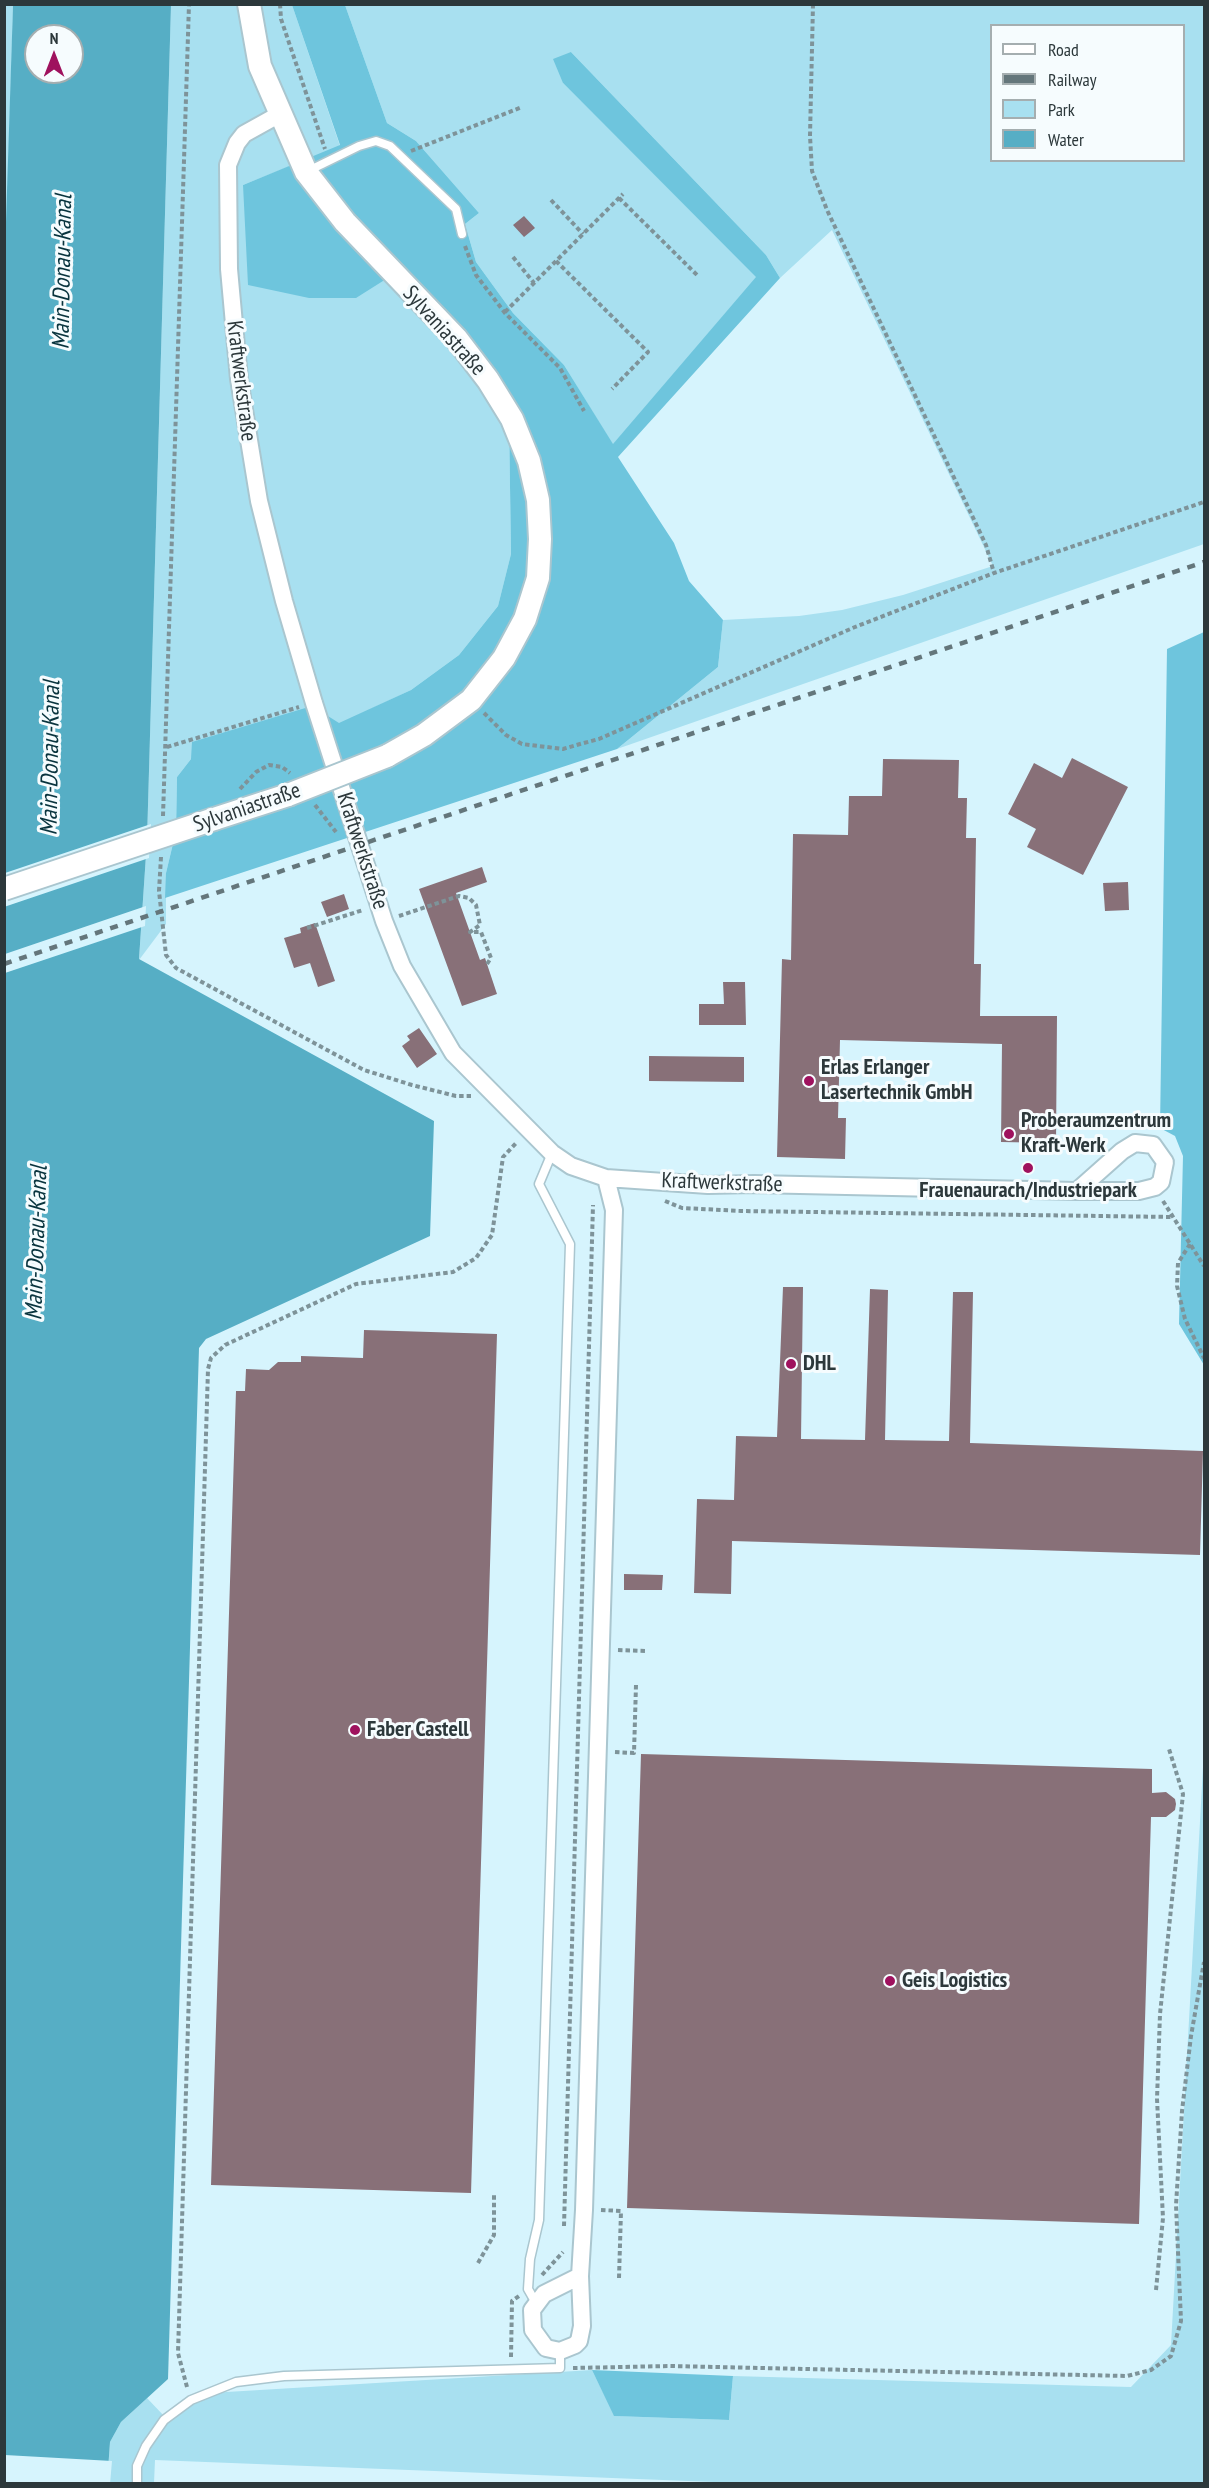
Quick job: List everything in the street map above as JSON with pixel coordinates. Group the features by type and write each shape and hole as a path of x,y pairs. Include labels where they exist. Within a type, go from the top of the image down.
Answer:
{"street":[{"path":"249,4 260,66 280,114"},
{"name":"Sylvaniastraße","path":"4,889 288,795 387,756 424,735 471,700 496,669 525,619 538,578 540,539 538,500 529,461 512,419 488,380 456,338 345,222 306,172 280,114"},
{"name":"Kraftwerkstraße","path":"280,114 244,134 230,159 226,205 229,269 239,378 259,501 314,703 384,919 402,966 453,1053 552,1153 571,1166 606,1178 708,1185 1077,1191 1149,1190 1161,1182 1165,1162 1153,1145 1135,1143 1122,1151 1077,1191"},
{"path":"580,2276 544,2294 532,2296 532,2320 536,2337 546,2348 560,2351 575,2345 582,2334 580,2276 599,1752 614,1210 606,1178"}],"lane":[{"path":"306,172 359,146 376,141 402,155 456,209 462,234"},
{"path":"532,2296 530,2259 539,2220 570,1244 539,1184 552,1153"},
{"path":"137,2484 137,2466 146,2446 164,2420 191,2400 236,2382 284,2376 560,2368 560,2351"}],"path":[{"path":"189,4 167,747 314,703"},
{"path":"280,4 281,19 329,161"},
{"path":"813,4 810,136 812,171 832,220 986,545 994,573"},
{"path":"402,155 522,107"},
{"path":"505,313 623,194"},
{"path":"619,198 699,277"},
{"path":"550,200 583,234"},
{"path":"462,234 476,275 505,313 560,368 584,411"},
{"path":"513,257 534,283"},
{"path":"556,261 648,352 612,389"},
{"path":"471,700 506,735 522,744 563,749 598,739 779,658 994,573 1204,502"},
{"path":"384,919 459,897 469,898 476,905 480,925 470,932 481,932 491,958 487,964"},
{"path":"307,928 369,908"},
{"path":"176,968 364,1070 456,1096 475,1096"},
{"path":"191,2400 178,2353 208,1369 211,1358 225,1346 356,1284 453,1272 476,1258 492,1235 503,1157 528,1130"},
{"path":"660,1199 682,1208 741,1211 1173,1217 1204,1266"},
{"path":"564,2229 594,1201"},
{"path":"1190,1244 1178,1263 1177,1286 1185,1319 1204,1358"},
{"path":"602,1650 646,1651"},
{"path":"599,1752 634,1753 636,1685"},
{"path":"1156,2290 1162,2218 1157,2099 1160,2014 1183,1794 1169,1749"},
{"path":"560,2368 682,2367 1127,2376 1151,2370 1171,2356 1181,2321 1176,2205 1182,2111 1191,2036 1204,1962"},
{"path":"478,2263 494,2235 494,2195"},
{"path":"584,2210 621,2211 619,2277"},
{"path":"510,2370 512,2301 532,2296 563,2253 563,2241"}],"green space":[{"path":"4,5 13,5 5,284"},
{"path":"171,5 292,5 340,146 243,185 394,274 509,419 511,554 498,606 459,655 411,690 339,724 191,759 177,777 176,831 166,873 166,924 139,960 147,840"},
{"path":"345,5 1204,5 1204,544 617,749 718,667 723,620 799,616 842,610 903,595 993,566 832,230 780,278 766,255 571,52 563,83 757,277 613,445 564,365 513,313 476,262 465,224 479,213 416,141 387,123"},
{"path":"1204,1749 1204,2483 739,2483 155,2460 154,2483 107,2484 110,2442 121,2422 147,2398 164,2416 210,2393 592,2370 615,2416 729,2420 733,2376 1131,2387 1171,2345"}],"shaded area":[{"path":"292,5 345,5 387,123 416,141 479,213 465,224 476,262 513,313 564,365 613,444 756,277 563,83 553,59 571,52 766,255 780,278 618,457 674,543 689,581 723,620 718,667 617,749 165,898 166,873 176,831 177,777 191,759 192,742 312,706 339,723 411,690 459,655 498,606 511,554 509,419 394,274 356,298 309,298 248,285 243,185 340,145"},
{"path":"1204,632 1204,1365 1179,1324 1183,1156 1175,1136 1160,1128 1167,649"},
{"path":"592,2370 733,2376 729,2420 614,2416"}],"water":[{"name":"Main-Donau-Kanal","path":"13,5 171,5 147,840 139,959 434,1121 430,1236 206,1339 199,1348 168,2379 121,2422 110,2442 107,2484 4,2483 4,284"}],"pier":[{"path":"151,824 149,858 4,907 5,873"},
{"path":"146,906 145,926 5,973 5,954"},
{"path":"5,2455 112,2461 110,2484 5,2483"}],"building":[{"path":"524,216 535,228 524,237 513,225"},
{"path":"1072,758 1128,787 1083,875 1027,847 1036,829 1008,814 1034,763 1062,778"},
{"path":"883,759 959,760 958,798 967,798 966,838 976,838 974,964 981,964 980,1016 1057,1016 1056,1143 1001,1142 1002,1044 840,1040 838,1118 846,1118 845,1159 777,1157 782,959 791,960 793,834 848,835 849,796 882,796"},
{"path":"482,867 487,882 456,893 480,960 485,958 497,994 462,1006 419,889"},
{"path":"1128,882 1129,910 1105,911 1103,883"},
{"path":"344,894 349,909 327,917 321,902"},
{"path":"315,923 335,981 318,987 310,963 294,968 284,938 301,933 300,928"},
{"path":"723,982 745,982 746,1025 699,1025 699,1004 724,1004"},
{"path":"419,1028 437,1054 417,1068 402,1046 410,1040 407,1036"},
{"path":"649,1056 744,1057 744,1082 649,1081"},
{"name":"DHL","path":"783,1287 803,1287 801,1439 865,1440 870,1289 888,1290 885,1440 949,1441 953,1292 973,1292 970,1443 1203,1451 1200,1555 732,1541 731,1594 694,1593 697,1499 734,1500 736,1436 777,1437"},
{"name":"Faber Castell","path":"364,1330 497,1334 471,2193 211,2185 236,1391 245,1391 246,1369 269,1370 278,1362 301,1362 301,1356 363,1358"},
{"path":"624,1574 663,1575 662,1590 624,1590"},
{"name":"Geis Logistics","path":"641,1754 1152,1769 1152,1793 1166,1792 1175,1799 1176,1804 1175,1810 1166,1817 1151,1817 1139,2224 627,2208"}],"railway":[{"path":"4,964 1204,562"}],"place":[{"name":"Erlas Erlanger Lasertechnik GmbH","path":"809,1081"},
{"name":"Proberaumzentrum Kraft-Werk","path":"1009,1134"},
{"name":"Frauenaurach/Industriepark","path":"1028,1168"},
{"name":"DHL","path":"791,1364"},
{"name":"Faber Castell","path":"355,1730"},
{"name":"Geis Logistics","path":"890,1981"}]}
